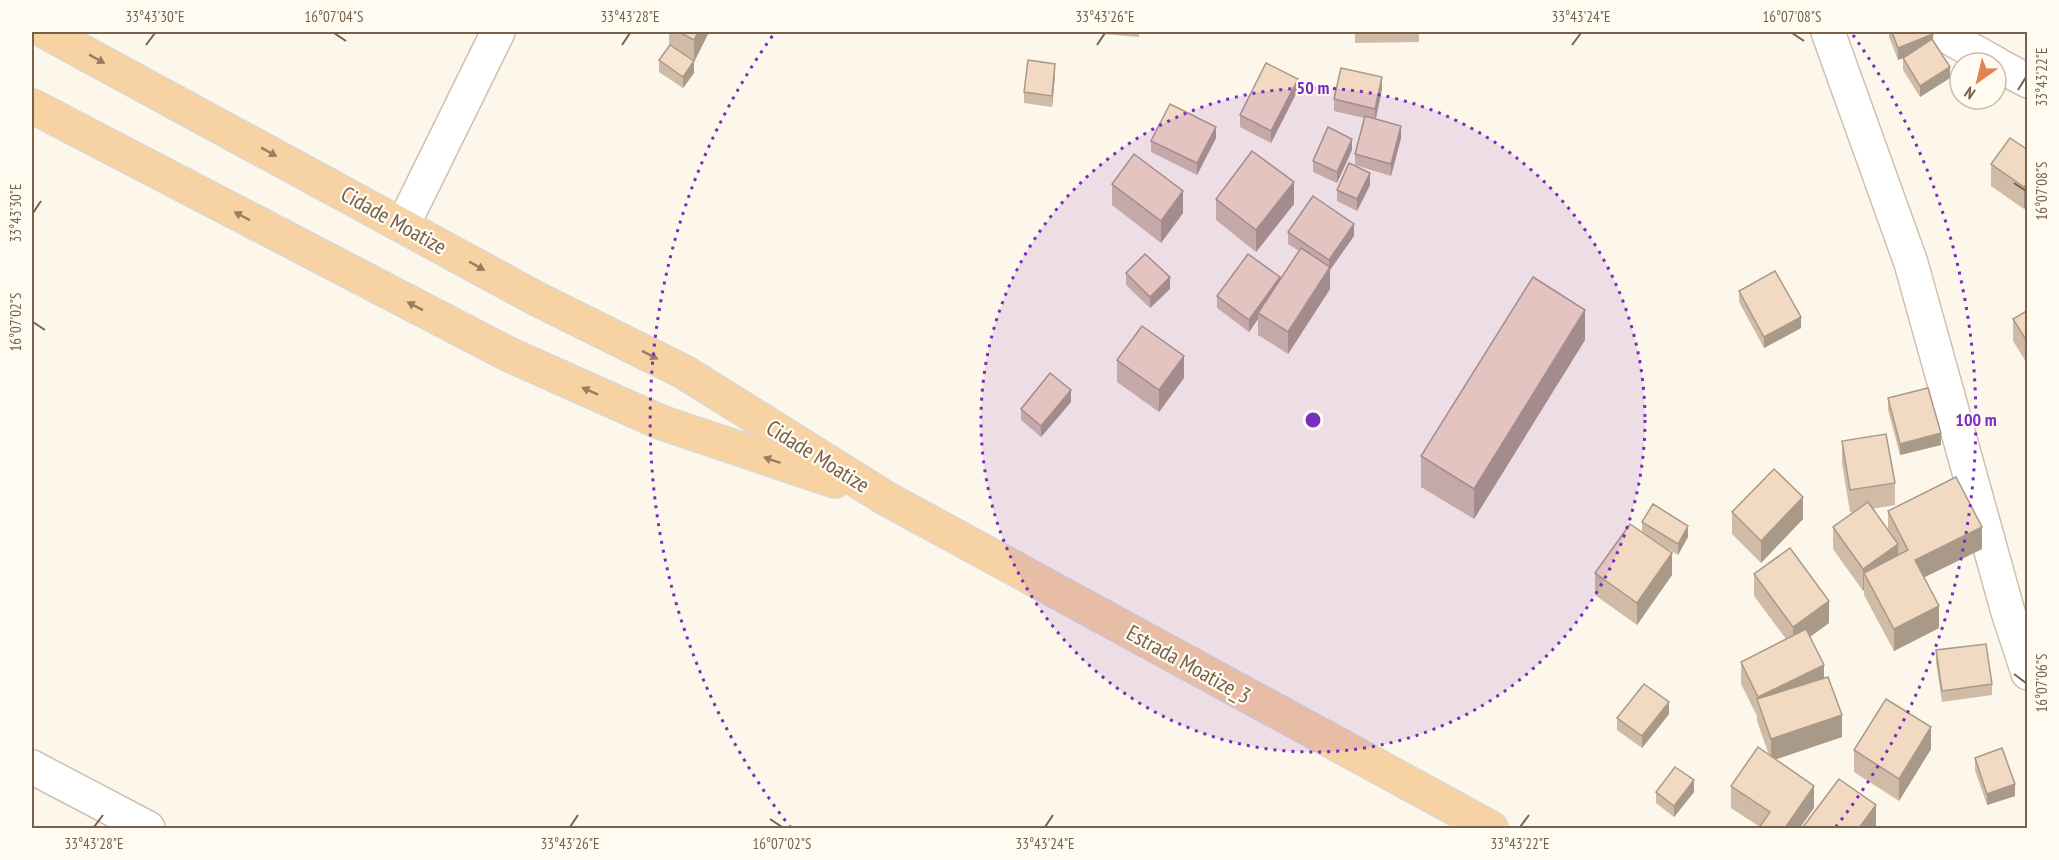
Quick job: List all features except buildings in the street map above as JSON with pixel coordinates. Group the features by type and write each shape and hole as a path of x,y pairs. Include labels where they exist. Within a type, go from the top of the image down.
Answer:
{"highway":[{"name":"Cidade Moatize","path":"46,32 539,300 684,372 887,499"},
{"name":"Cidade Moatize","path":"32,106 508,354 660,422 887,499"},
{"name":"Estrada Moatize_3","path":"887,499 1491,828"}],"street":[{"path":"403,225 498,32"},
{"path":"1828,32 1911,263 2018,609 2028,673"},
{"path":"1939,32 1973,51"},
{"path":"2008,70 2028,81"},
{"path":"32,767 148,828"}]}
